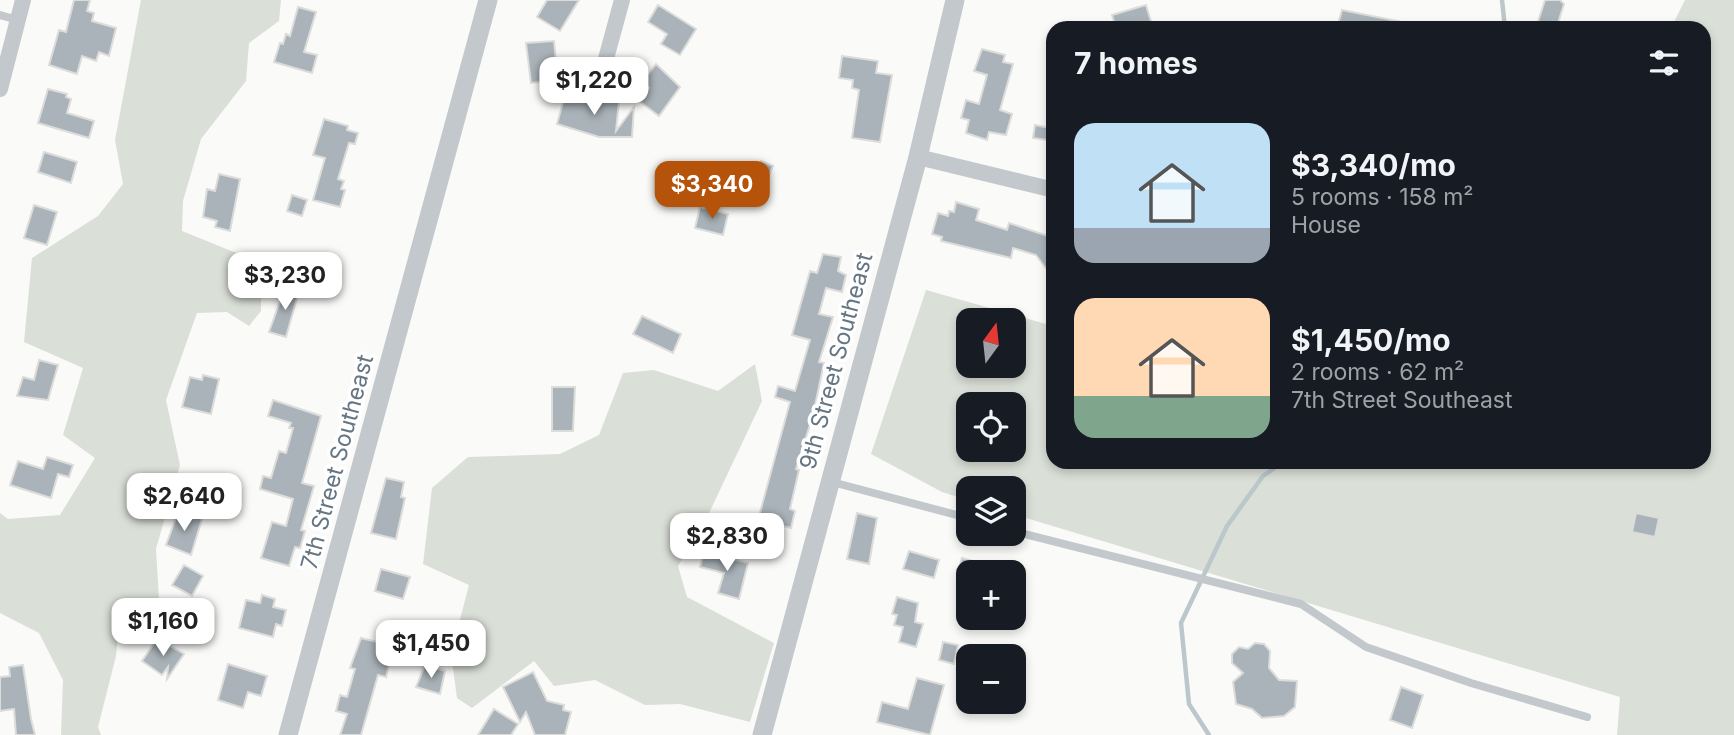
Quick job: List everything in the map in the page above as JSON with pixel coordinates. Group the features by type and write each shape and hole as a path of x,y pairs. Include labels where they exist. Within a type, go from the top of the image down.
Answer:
{"street":[{"path":"0,89 23,0"},
{"name":"7th Street Southeast","path":"288,735 488,0"},
{"path":"604,66 622,0"},
{"name":"9th Street Southeast","path":"762,735 918,157 955,0"},
{"path":"918,157 1046,188"}],"lane":[{"path":"0,15 18,20"},
{"path":"829,482 956,515"},
{"path":"1026,534 1301,604 1366,647 1471,683 1587,717"}],"shaded area":[{"path":"141,0 281,0 279,21 249,43 246,81 201,139 183,201 182,231 261,263 261,311 249,326 227,312 197,313 166,400 180,465 156,549 159,600 119,626 116,656 98,727 101,735 61,735 63,680 39,633 0,613 0,513 8,519 60,515 95,458 63,435 83,368 24,342 32,258 98,216 123,184 115,140"},
{"path":"1685,0 1734,0 1734,735 1617,735 1620,697 1026,518 1026,476 956,476 956,496 942,492 871,454 926,290 990,308 956,308 956,378 1026,378 1026,318 1046,324 1046,469 1711,469 1711,21 1674,21"},
{"path":"755,364 762,401 702,528 678,566 687,597 774,643 750,722 680,704 645,705 595,680 554,686 534,661 472,708 457,698 451,654 469,585 423,564 432,488 468,457 560,454 599,435 623,373 654,370 718,391"}],"building":[{"path":"74,0 90,0 87,11 94,13 92,21 116,28 109,56 99,52 96,61 82,56 77,74 49,65 59,30 66,32"},
{"path":"547,0 579,0 560,31 537,17"},
{"path":"1545,0 1560,0 1564,4 1559,21 1538,21"},
{"path":"658,5 696,29 680,55 661,44 667,34 648,22"},
{"path":"1146,5 1151,21 1114,21 1112,15"},
{"path":"298,7 316,12 304,52 317,55 312,73 274,62 280,43 283,44 286,34 290,36"},
{"path":"1342,10 1397,21 1339,21"},
{"path":"554,41 558,80 531,83 526,43"},
{"path":"982,49 1005,55 1003,62 1013,64 1000,110 1012,114 1006,135 989,132 987,140 966,133 969,120 961,118 966,100 979,104 987,75 974,71"},
{"path":"842,56 878,61 876,73 892,75 880,142 852,138 859,90 852,88 853,80 839,78"},
{"path":"656,64 680,87 659,116 639,101 649,88 642,82"},
{"path":"48,89 67,94 66,97 71,99 67,113 94,121 89,138 38,123"},
{"path":"566,91 583,95 582,98 619,101 616,131 634,107 632,137 599,137 557,124"},
{"path":"324,119 348,126 347,130 358,133 355,144 349,143 338,179 344,181 341,189 345,190 340,207 313,200 325,158 313,155"},
{"path":"1035,125 1046,127 1046,140 1033,138"},
{"path":"44,152 77,162 71,183 38,172"},
{"path":"761,161 773,166 763,189 751,184"},
{"path":"219,174 240,179 230,231 215,227 217,221 203,217 207,189 215,191"},
{"path":"292,195 307,200 302,216 287,211"},
{"path":"956,202 979,209 976,220 1007,230 1009,223 1046,235 1046,268 1036,255 1013,248 1011,258 941,241 942,237 932,234 938,213 948,216 949,211 954,212"},
{"path":"34,205 57,212 47,245 24,238"},
{"path":"700,207 728,214 723,235 695,228"},
{"path":"823,254 841,257 838,271 846,275 842,292 826,288 819,314 833,317 819,362 824,363 813,415 796,469 799,470 790,509 795,511 791,528 758,520 790,402 775,397 778,386 795,391 810,340 792,335 810,271 817,273"},
{"path":"285,287 299,291 286,337 269,332"},
{"path":"642,316 681,334 673,353 633,334"},
{"path":"39,360 58,365 48,400 17,396 23,377 34,380"},
{"path":"203,375 219,379 211,414 182,407 190,377 202,380"},
{"path":"552,387 575,387 573,431 552,431"},
{"path":"273,400 321,416 302,483 314,486 301,530 305,531 300,548 295,547 289,566 261,558 272,522 286,526 293,499 260,489 263,476 271,478 279,451 286,453 293,428 289,428 291,423 268,416"},
{"path":"47,457 73,465 69,477 58,474 51,498 10,485 18,461 43,469"},
{"path":"386,478 404,482 401,497 405,498 396,539 371,533"},
{"path":"179,510 202,519 191,555 166,545"},
{"path":"857,513 877,518 869,564 847,559"},
{"path":"1636,513 1659,518 1655,537 1632,532"},
{"path":"909,551 939,560 934,578 903,569"},
{"path":"704,552 748,563 739,599 718,593 724,573 700,567"},
{"path":"184,565 203,576 192,596 172,585"},
{"path":"381,569 410,577 403,599 375,591"},
{"path":"262,595 275,599 273,607 286,610 282,626 276,624 273,637 239,628 246,600 260,603"},
{"path":"897,597 918,603 915,622 923,624 916,647 899,642 903,627 894,625 897,615 892,614"},
{"path":"361,638 394,646 386,677 378,675 361,735 340,735 347,714 336,711 340,695 347,697 355,669 350,668"},
{"path":"157,639 184,654 167,679 168,667 162,675 142,661"},
{"path":"943,642 956,645 954,664 939,660"},
{"path":"1255,643 1264,644 1270,651 1269,668 1279,680 1297,681 1295,707 1284,716 1262,718 1252,709 1236,704 1233,682 1243,673 1232,663 1232,654 1239,647 1248,649"},
{"path":"228,664 267,676 261,696 248,692 243,708 218,700"},
{"path":"23,665 35,735 16,735 14,709 0,711 0,677 10,676 9,667"},
{"path":"425,665 445,671 440,694 416,687"},
{"path":"533,672 547,701 564,705 563,710 571,712 565,735 535,735 526,712 520,722 503,687"},
{"path":"917,678 944,685 930,735 877,722 882,702 908,709"},
{"path":"1401,687 1423,695 1412,728 1390,720"},
{"path":"494,709 518,724 511,735 478,735"}],"waterway":[{"path":"1502,0 1504,21"},
{"path":"1209,735 1189,704 1181,623 1227,526 1263,476 1273,469"}]}
